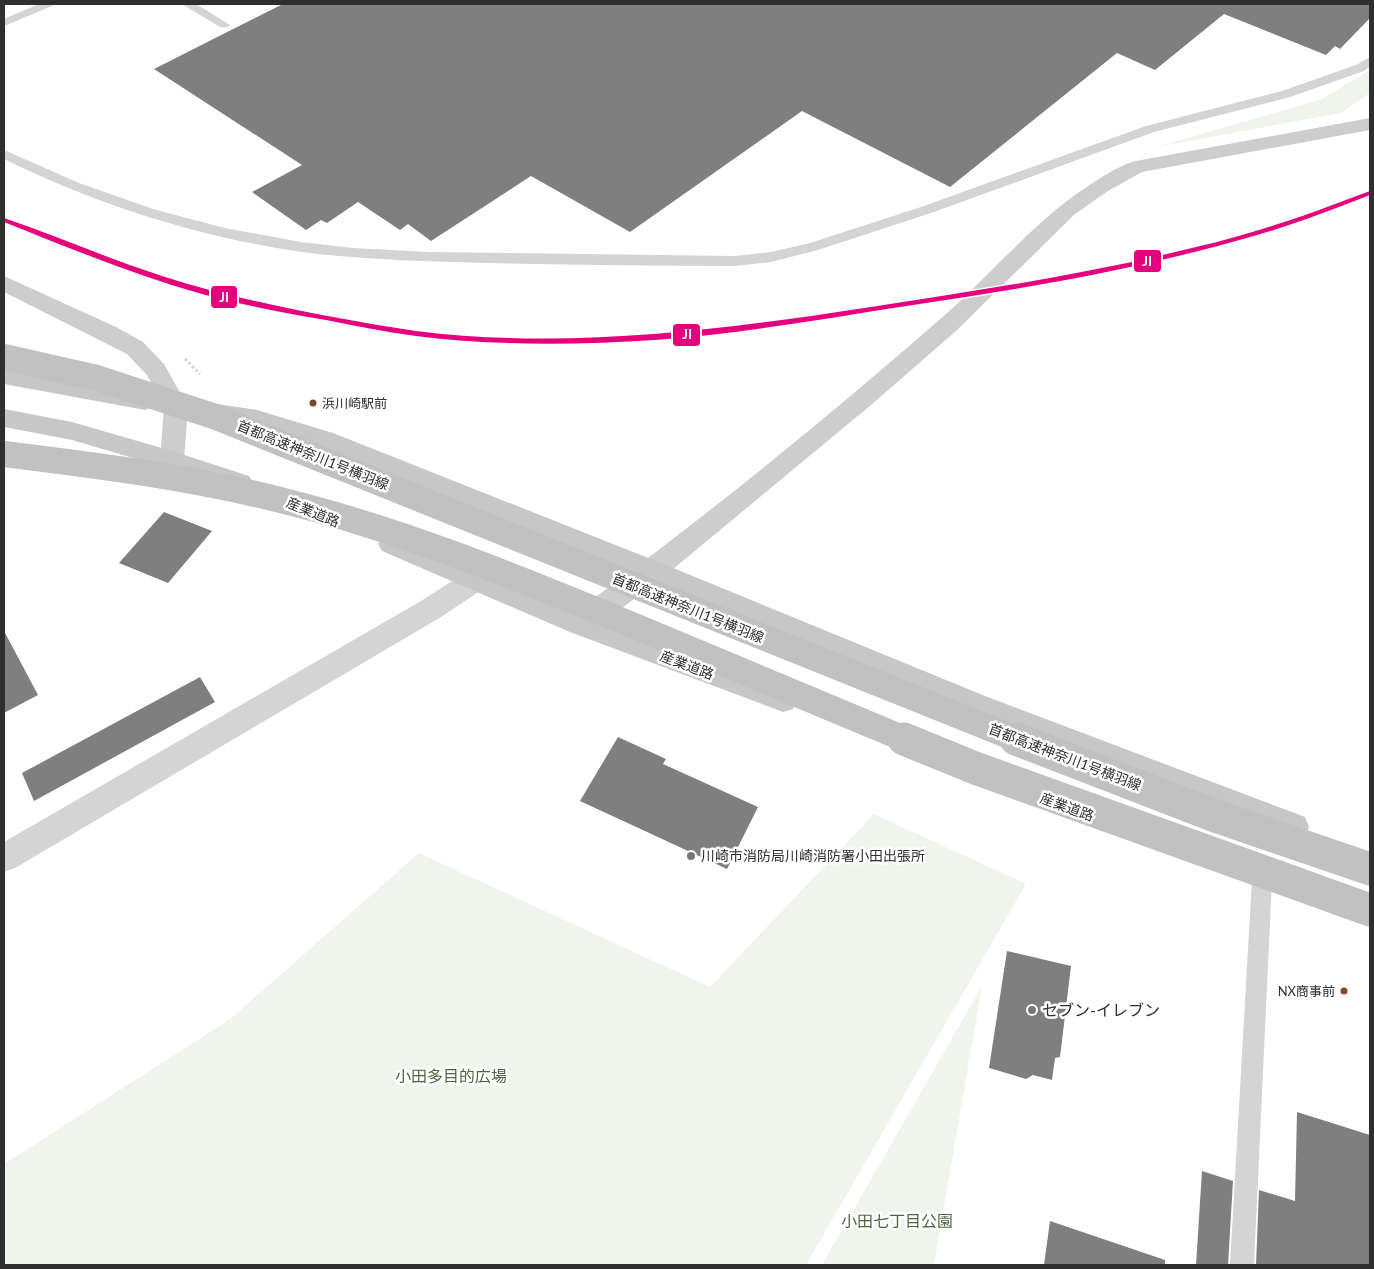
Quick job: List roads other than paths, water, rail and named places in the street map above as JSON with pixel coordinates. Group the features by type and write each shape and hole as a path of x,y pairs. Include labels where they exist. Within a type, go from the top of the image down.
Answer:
{"highway":[{"name":"首都高速神奈川1号横羽線","path":"4,357 97,378 226,420 1021,740 1218,816 1370,869"},
{"path":"4,454 121,468 193,480 293,503 420,542 564,597 975,768 1370,910"}],"main road":[{"path":"4,376 176,407 257,419 324,439 652,571 975,705 1370,856"},
{"name":"産業道路","path":"4,418 72,430 250,486 477,579 580,624 1370,919"}],"street":[{"path":"580,624 652,571 863,400 975,300 1068,209 1113,178 1136,167 1370,124"},
{"path":"4,283 135,348 156,370 176,407 172,460"},
{"path":"4,858 431,609 477,579"}],"lane":[{"path":"4,23 48,4"},
{"path":"188,4 224,25"},
{"path":"4,154 31,168 137,208 242,236 302,247 417,257 735,261 771,257 813,247 926,210 1150,129 1286,94 1360,68 1370,61"},
{"path":"1242,1265 1262,879"}],"place":[{"name":"浜川崎駅前","path":"313,403"},
{"name":"川崎市消防局川崎消防署小田出張所","path":"691,856"},
{"name":"NX商事前","path":"1344,991"},
{"name":"セブン-イレブン","path":"1032,1010"}],"park label":[{"name":"小田多目的広場","path":"451,1076"},
{"name":"小田七丁目公園","path":"897,1221"}]}
